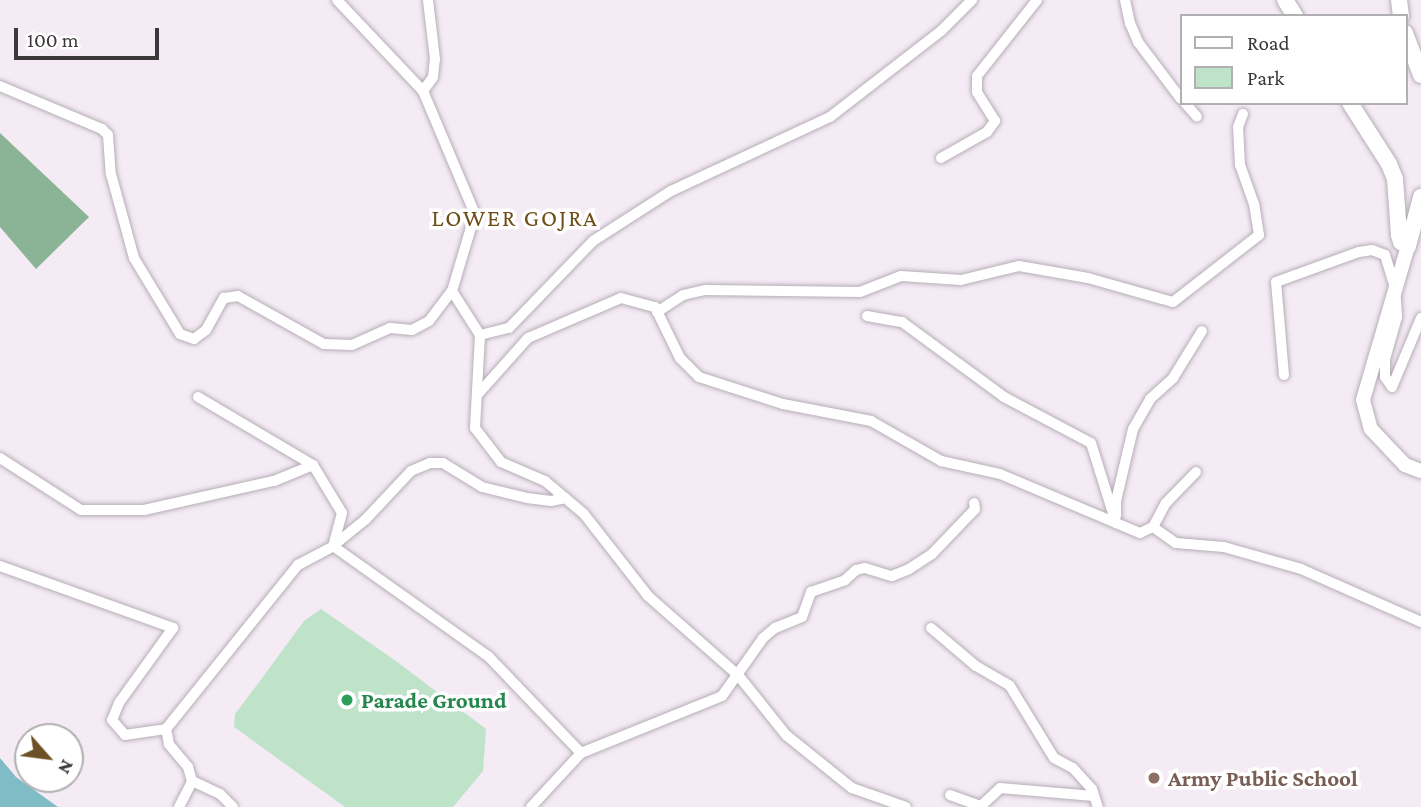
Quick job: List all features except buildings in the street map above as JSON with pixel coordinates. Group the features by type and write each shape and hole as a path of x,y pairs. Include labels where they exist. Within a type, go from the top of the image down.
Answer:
{"highway":[{"path":"1407,38 1421,75"},
{"path":"1351,105 1389,164 1395,180 1399,235 1401,242 1408,246 1421,197"}],"main road":[{"path":"1408,246 1363,400 1371,429 1405,466 1421,471"}],"street":[{"path":"0,86 102,129 108,135 111,174 134,258 180,334 194,340 206,330 224,298 238,296 324,344 352,345 390,328 412,330 429,321 452,290 474,214 423,91 337,0"},
{"path":"423,91 433,77 435,59 428,0"},
{"path":"480,335 509,328 593,241 671,191 830,117 941,31 972,0"},
{"path":"941,158 987,132 995,121 977,92 977,76 1037,0"},
{"path":"1125,0 1138,42 1180,98"},
{"path":"1187,105 1197,117"},
{"path":"657,312 683,295 705,290 860,292 901,276 961,279 1019,266 1088,278 1173,302 1259,235 1254,204 1240,166 1238,127 1244,114"},
{"path":"1284,375 1276,282 1372,250 1385,255 1395,287 1397,317 1385,359 1385,377 1392,387 1421,317"},
{"path":"452,290 480,335 479,393 475,428 501,463 545,481 584,514 648,596 738,675 786,736 852,788 906,807"},
{"path":"479,393 528,338 621,298 655,307 680,358 699,377 783,404 871,421 941,461 1000,474 1140,533 1153,527 1166,503 1196,472"},
{"path":"867,316 902,322 1004,397 1091,443 1116,523"},
{"path":"1116,523 1116,501 1133,429 1150,399 1173,378 1202,331"},
{"path":"198,397 313,465 342,513 333,546"},
{"path":"0,458 81,510 144,509 274,481 313,465"},
{"path":"0,566 173,628 119,703 112,720 125,735 166,729 298,565 333,546 366,519 411,471 430,463 443,463 482,486 527,498 551,501 566,498"},
{"path":"531,807 581,753 722,696 762,638 775,628 802,617 811,592 845,580 856,570 865,568 892,576 909,569 932,554 975,509 974,503"},
{"path":"1153,527 1176,542 1224,547 1300,569 1421,622"},
{"path":"333,546 488,656 581,753"},
{"path":"931,628 976,666 1010,686 1054,758 1073,768 1092,789 1098,807"},
{"path":"166,729 169,744 188,767 192,781 179,807"},
{"path":"192,781 220,794 233,807"},
{"path":"950,795 981,806 1000,788 1094,796"}],"green space":[{"path":"0,133 89,217 36,269 0,227"},
{"name":"Parade Ground","path":"321,609 486,729 483,771 453,807 345,807 234,727 235,714 304,621"}],"water":[{"path":"0,758 14,775 14,793 38,793 58,807 0,807"}],"place":[{"name":"Parade Ground","path":"347,700"},
{"name":"Army Public School","path":"1154,778"}],"district":[{"name":"LOWER GOJRA","path":"515,218"}]}
